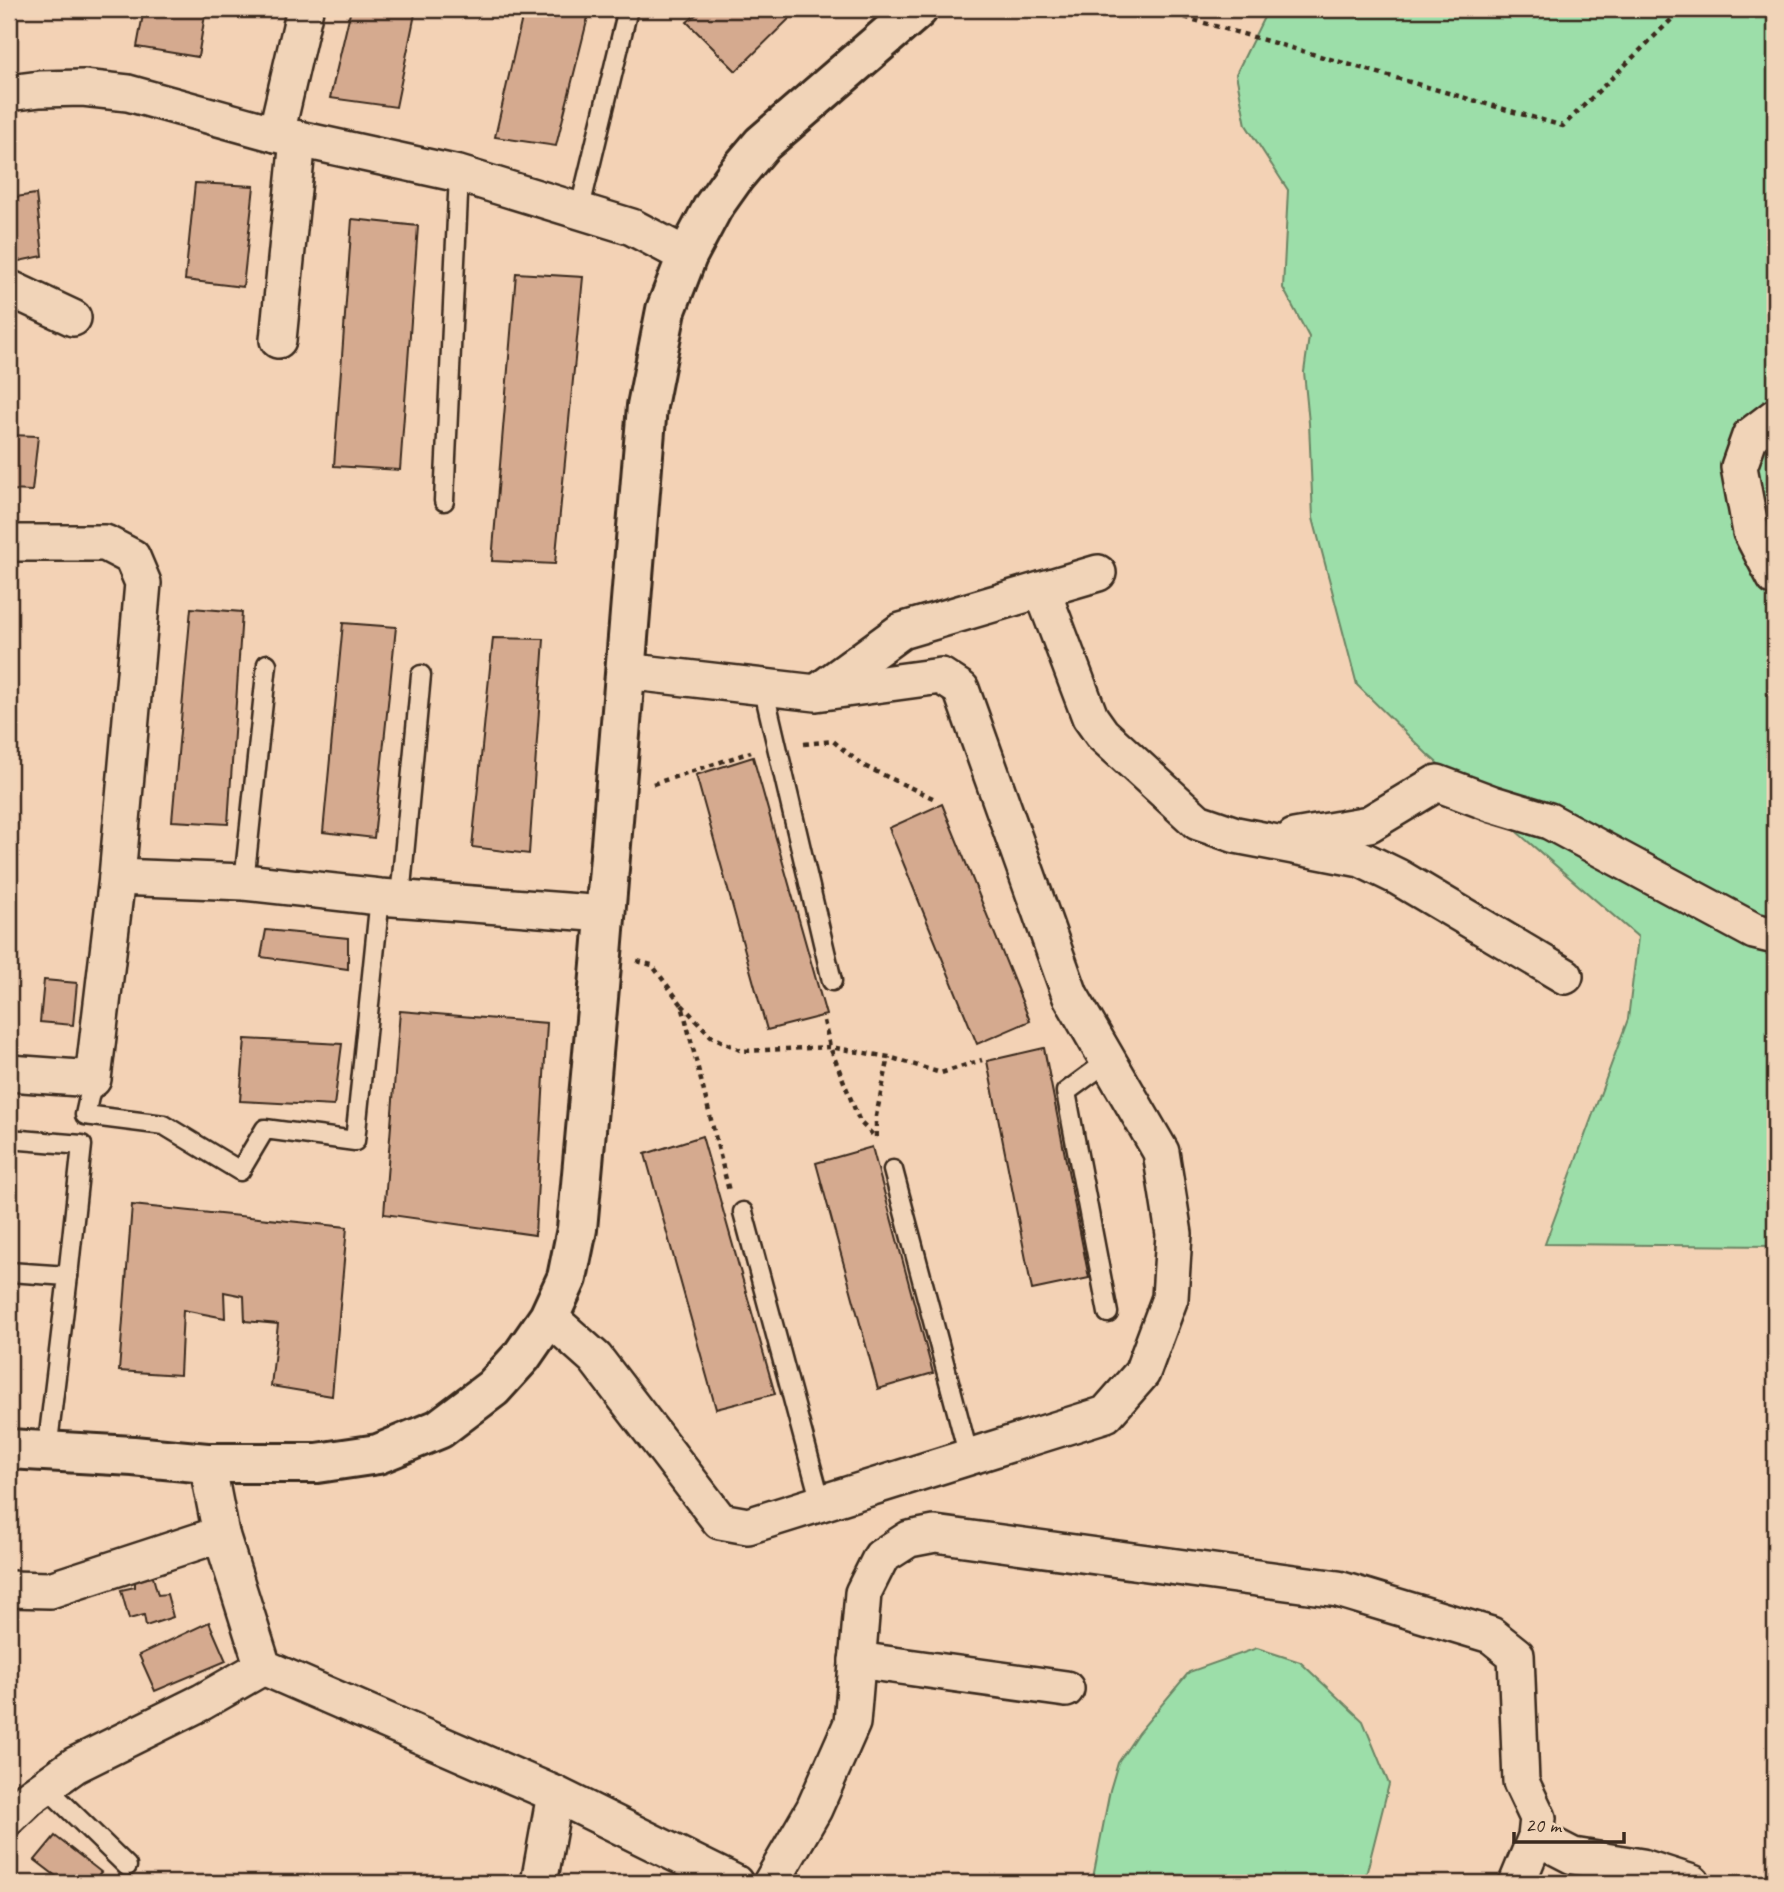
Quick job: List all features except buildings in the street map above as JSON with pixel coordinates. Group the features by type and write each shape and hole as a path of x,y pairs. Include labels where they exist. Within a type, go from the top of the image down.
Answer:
{"street":[{"path":"278,340 287,136 305,9"},
{"path":"9,1449 207,1463 317,1464 378,1454 439,1429 493,1388 522,1356 549,1317 568,1278 577,1229 647,406 666,310 687,256 713,207 735,176 762,144 918,9"},
{"path":"9,93 83,88 128,93 287,136 459,174 632,227 687,256"},
{"path":"9,288 73,318"},
{"path":"1775,417 1750,436 1739,467 1751,531 1775,578"},
{"path":"9,543 106,543 131,557 143,583 117,877 93,1079 9,1073"},
{"path":"816,693 901,631 1098,573"},
{"path":"1042,590 1090,717 1102,734 1198,821 1237,835 1361,859 1398,877 1565,976"},
{"path":"549,1317 595,1358 720,1521 748,1526 1106,1414 1142,1373 1170,1298 1174,1234 1161,1152 1070,995 961,689 940,676 816,693 625,671"},
{"path":"1273,841 1369,824 1437,783 1549,821 1754,931 1775,936"},
{"path":"117,877 244,882 390,898 605,915"},
{"path":"207,1463 221,1534 263,1667 555,1794 735,1883"},
{"path":"9,1589 50,1590 221,1534"},
{"path":"771,1883 814,1809 852,1723 863,1593 881,1558 909,1539 934,1534 1338,1589 1491,1634 1516,1655 1521,1782 1538,1818 1536,1837 1517,1883"},
{"path":"857,1660 1066,1689"},
{"path":"9,1818 45,1786 75,1765 202,1702 263,1667"},
{"path":"539,1883 555,1794"},
{"path":"1536,1837 1573,1856 1642,1867 1692,1883"}],"lane":[{"path":"579,212 628,9"},
{"path":"444,501 459,174"},
{"path":"244,882 267,664"},
{"path":"93,1079 85,1115 164,1125 240,1171 265,1129 355,1141 421,676"},
{"path":"763,687 832,981"},
{"path":"1108,1061 1066,1092 1108,1313"},
{"path":"9,1139 82,1145 47,1451"},
{"path":"893,1170 969,1457"},
{"path":"743,1212 821,1503"},
{"path":"9,1272 68,1276"},
{"path":"45,1786 127,1866"}],"path":[{"path":"1156,9 1563,126 1682,9"},
{"path":"602,954 652,965 682,1005 711,1036 742,1052 830,1047 889,1058 941,1073 982,1060"},
{"path":"682,1005 731,1198"},
{"path":"824,1021 830,1047 860,1122 876,1138 876,1116 889,1058"}],"green space":[{"path":"1268,9 1775,9 1775,480 1764,502 1775,526 1775,1246 1545,1244 1628,1019 1638,937 1427,754 1357,685 1313,518 1304,372 1309,337 1283,288 1288,190 1246,125 1236,74"},
{"path":"1257,1648 1300,1662 1363,1721 1389,1784 1364,1883 1092,1883 1110,1790 1118,1763 1138,1733 1189,1672"}]}
